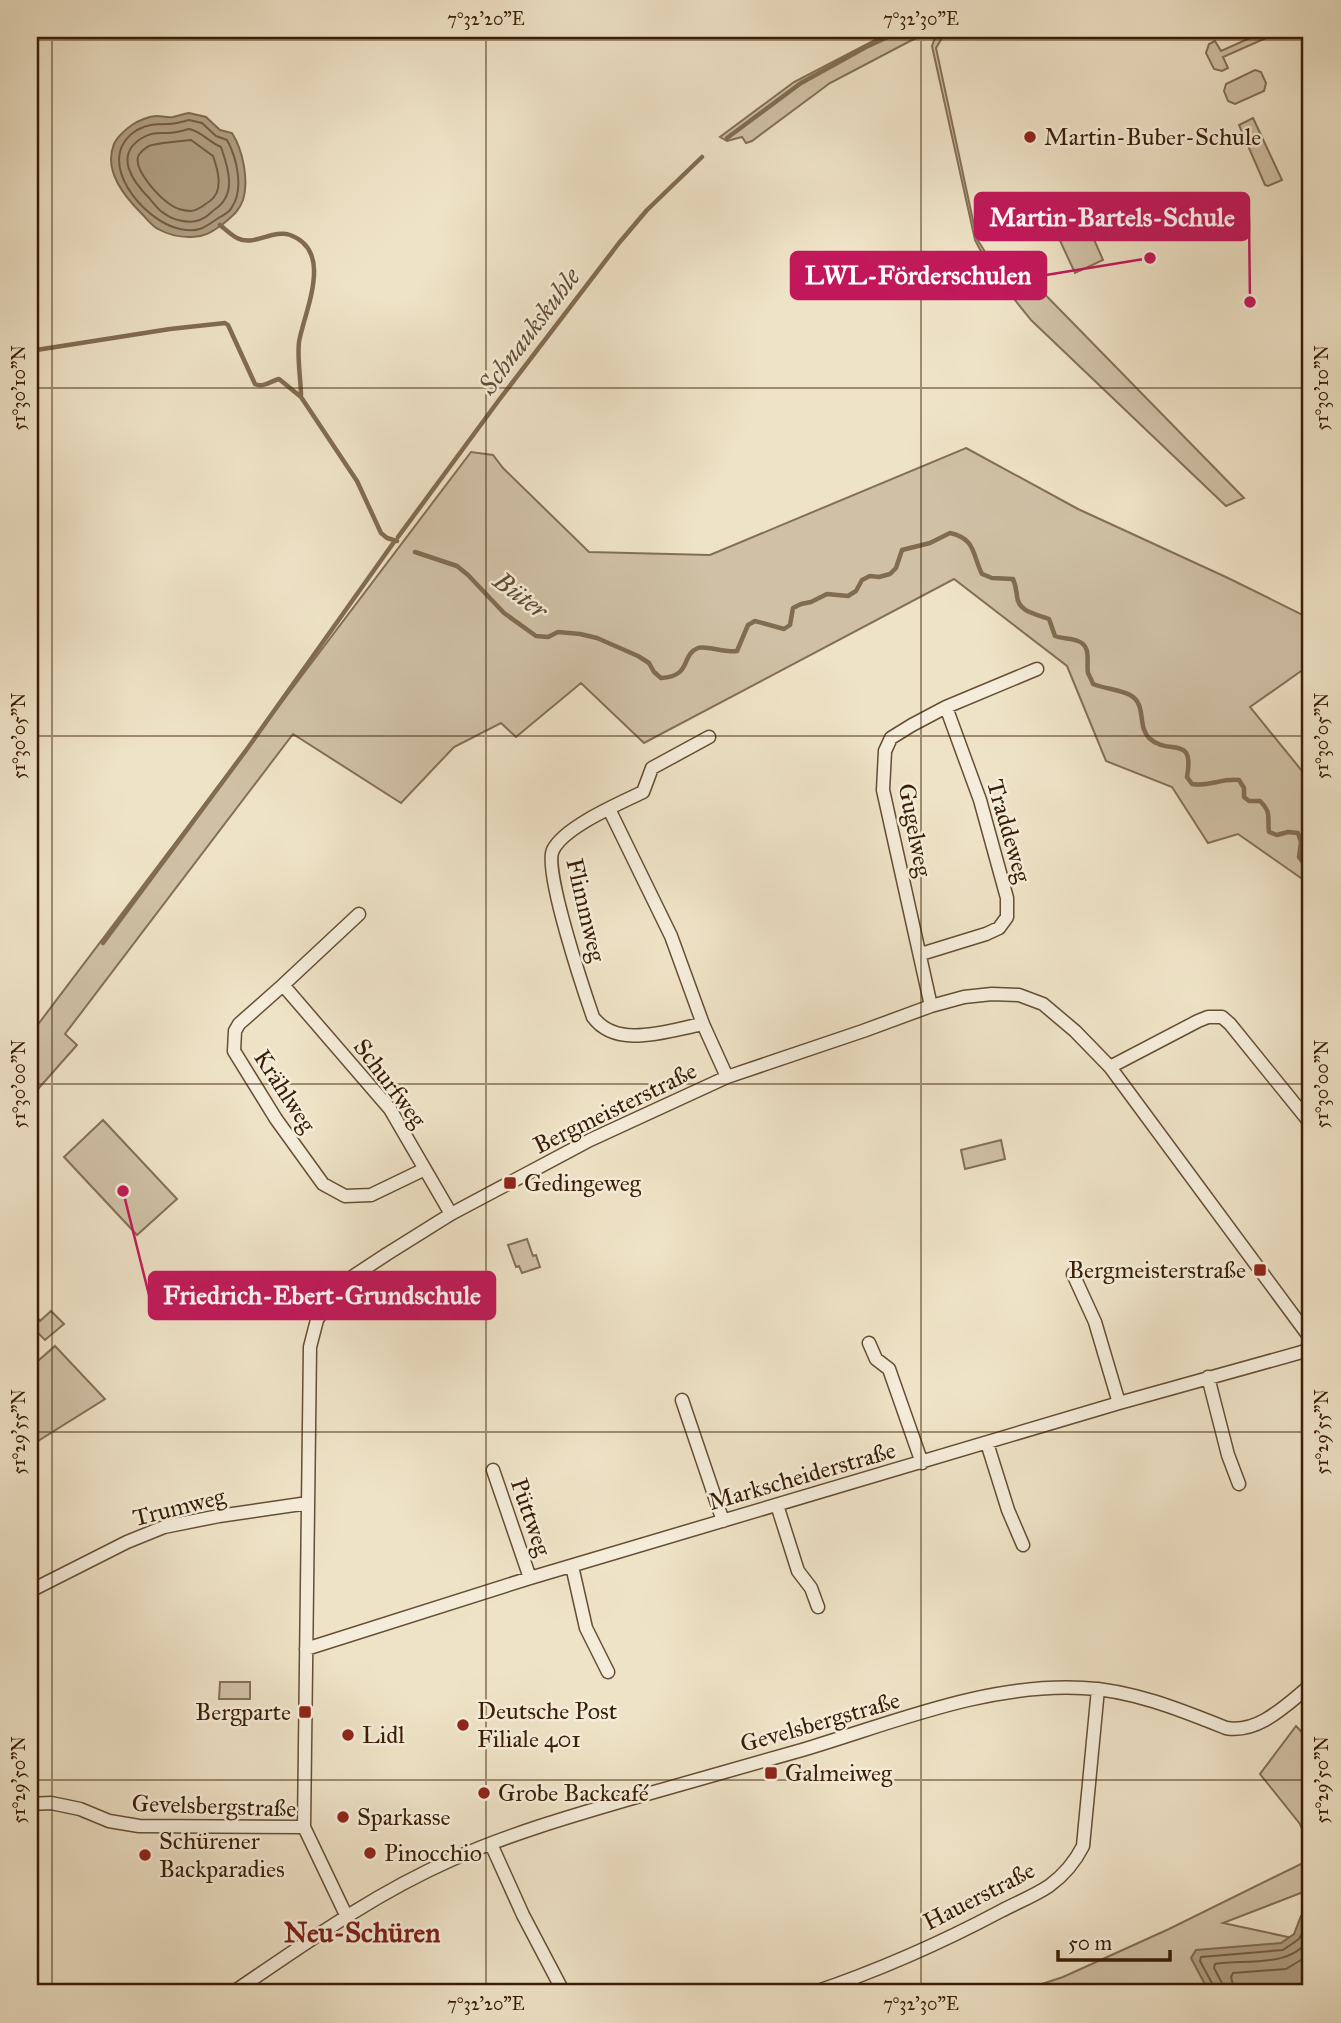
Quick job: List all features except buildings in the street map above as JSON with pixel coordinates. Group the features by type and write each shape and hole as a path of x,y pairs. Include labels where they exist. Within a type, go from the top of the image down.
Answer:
{"street":[{"name":"Gugelweg","path":"931,1006 883,790 885,751 891,738 946,707 1037,669"},
{"name":"Traddeweg","path":"920,954 986,934 999,928 1007,917 1007,898 981,800 946,707"},
{"name":"Flimmweg","path":"703,1024 628,1037 600,1027 593,1017 570,946 551,867 551,852 558,841 574,829 643,792 652,768 709,737"},
{"path":"609,809 671,936 703,1024 727,1077"},
{"name":"Krählweg","path":"359,914 239,1024 235,1031 234,1051 276,1119 323,1184 345,1196 371,1195 425,1170"},
{"name":"Schurfweg","path":"284,985 390,1109 451,1214"},
{"name":"Bergmeisterstraße","path":"304,1827 309,1360 317,1320 331,1297 346,1281 451,1214 590,1140 727,1077 931,1006 964,997 1019,995 1044,1004 1110,1067 1311,1339"},
{"path":"1110,1067 1198,1021 1208,1017 1223,1017 1311,1124"},
{"path":"1073,1274 1095,1322 1119,1403"},
{"path":"869,1343 876,1359 889,1369 922,1462"},
{"name":"Markscheiderstraße","path":"306,1649 530,1578 1119,1403 1302,1352 1311,1347"},
{"path":"1208,1377 1228,1455 1239,1484"},
{"path":"682,1400 723,1521"},
{"path":"987,1443 1008,1510 1023,1545"},
{"name":"Püttweg","path":"493,1470 530,1578"},
{"name":"Trumweg","path":"30,1591 127,1542 164,1527 309,1503"},
{"path":"777,1505 798,1570 811,1588 818,1607"},
{"path":"572,1566 586,1628 608,1672"},
{"name":"Gevelsbergstraße","path":"232,1993 346,1915 428,1870 491,1844 553,1822 957,1703 1026,1689 1098,1689 1160,1703 1236,1730 1254,1726 1266,1719 1311,1685"},
{"name":"Hauerstraße","path":"812,1993 976,1925 1047,1887 1065,1873 1083,1846 1098,1689"},
{"name":"Gevelsbergstraße","path":"30,1804 51,1803 80,1809 109,1821 139,1826 304,1827 346,1915"},
{"path":"491,1844 523,1915 564,1993"}],"shaded area":[{"path":"894,30 936,30 830,83 752,141 746,143 742,137 727,141 720,137 794,82"},
{"path":"961,30 942,38 936,48 977,239 1002,279 1027,276 1244,498 1226,506 1031,320 987,262 975,240 932,46 935,38"},
{"path":"1268,30 1284,30 1223,57 1228,68 1222,71 1214,69 1206,53 1209,44 1215,41 1221,51"},
{"path":"1255,70 1261,72 1266,83 1264,91 1235,104 1228,101 1224,91 1226,84"},
{"path":"1253,118 1282,180 1268,186 1265,185 1239,125"},
{"path":"1085,219 1103,260 1075,273 1056,232"},
{"path":"966,448 1078,509 1311,619 1311,664 1250,707 1311,782 1311,885 1238,834 1208,843 1172,787 1106,761 1067,666 954,579 644,743 581,683 516,737 501,723 454,747 401,803 293,734 65,1034 77,1045 30,1098 30,1035 471,452 493,455 589,552 710,555"},
{"path":"103,1120 177,1199 137,1235 64,1157"},
{"path":"1001,1140 1005,1159 965,1169 961,1150"},
{"path":"527,1239 540,1267 522,1273 519,1266 516,1267 508,1245"},
{"path":"30,1309 40,1321 51,1311 64,1324 45,1340 30,1325"},
{"path":"55,1346 105,1399 30,1446 30,1368"},
{"path":"220,1682 250,1682 250,1699 219,1699"},
{"path":"1296,1726 1311,1742 1311,1850 1300,1824 1260,1774"},
{"path":"1311,1859 1311,1889 1223,1923 1311,1942 1311,1993 1015,1993 1063,1977 1169,1929"}],"water":[{"path":"189,113 206,117 220,130 232,133 239,148 245,175 245,192 237,211 215,230 194,237 173,235 154,226 123,191 111,164 115,141 132,125 151,117"},
{"path":"1301,1916 1311,1918 1311,1993 1209,1992 1191,1958 1196,1950 1281,1943 1294,1934"}],"waterway":[{"name":"Schnaukskuhle","path":"727,138 801,83 903,30"},
{"name":"Schnaukskuhle","path":"398,537 619,243 647,210 702,157"},
{"path":"220,225 243,240 277,234 290,235 304,243 311,254 313,283 299,342 301,397"},
{"name":"Büter","path":"30,351 225,323 255,384 264,385 279,379 301,397 357,481 381,533 397,541"},
{"name":"Büter","path":"415,552 457,566 504,613 536,636 548,637 558,632 597,638 638,656 649,663 661,678 678,673 689,655 698,648 737,651 748,625 755,621 784,629 790,625 793,608 827,594 848,596 856,591 862,580 870,576 890,574 896,568 902,550 930,543 950,533 969,543 982,574 992,578 1013,579 1021,606 1033,614 1049,619 1055,636 1082,643 1087,651 1088,673 1093,684 1126,693 1135,699 1149,738 1164,746 1184,750 1188,763 1187,777 1192,784 1239,780 1244,788 1244,797 1249,801 1260,801 1266,809 1269,832 1277,835 1298,833 1301,842 1299,857 1307,868 1311,869"},
{"path":"103,943 247,749 394,542"}],"place":[{"name":"Martin-Buber-Schule","path":"1030,137"},
{"name":"LWL-Förderschulen","path":"1150,258"},
{"name":"Martin-Bartels-Schule","path":"1250,302"},
{"name":"Gedingeweg","path":"510,1183"},
{"name":"Friedrich-Ebert-Grundschule","path":"123,1191"},
{"name":"Bergmeisterstraße","path":"1260,1270"},
{"name":"Bergparte","path":"305,1712"},
{"name":"Deutsche Post Filiale 401","path":"463,1725"},
{"name":"Lidl","path":"348,1735"},
{"name":"Galmeiweg","path":"771,1773"},
{"name":"Grobe Backcafé","path":"484,1793"},
{"name":"Sparkasse","path":"343,1817"},
{"name":"Pinocchio","path":"370,1853"},
{"name":"Schürener Backparadies","path":"145,1855"}],"district":[{"name":"Neu-Schüren","path":"362,1932"}]}
